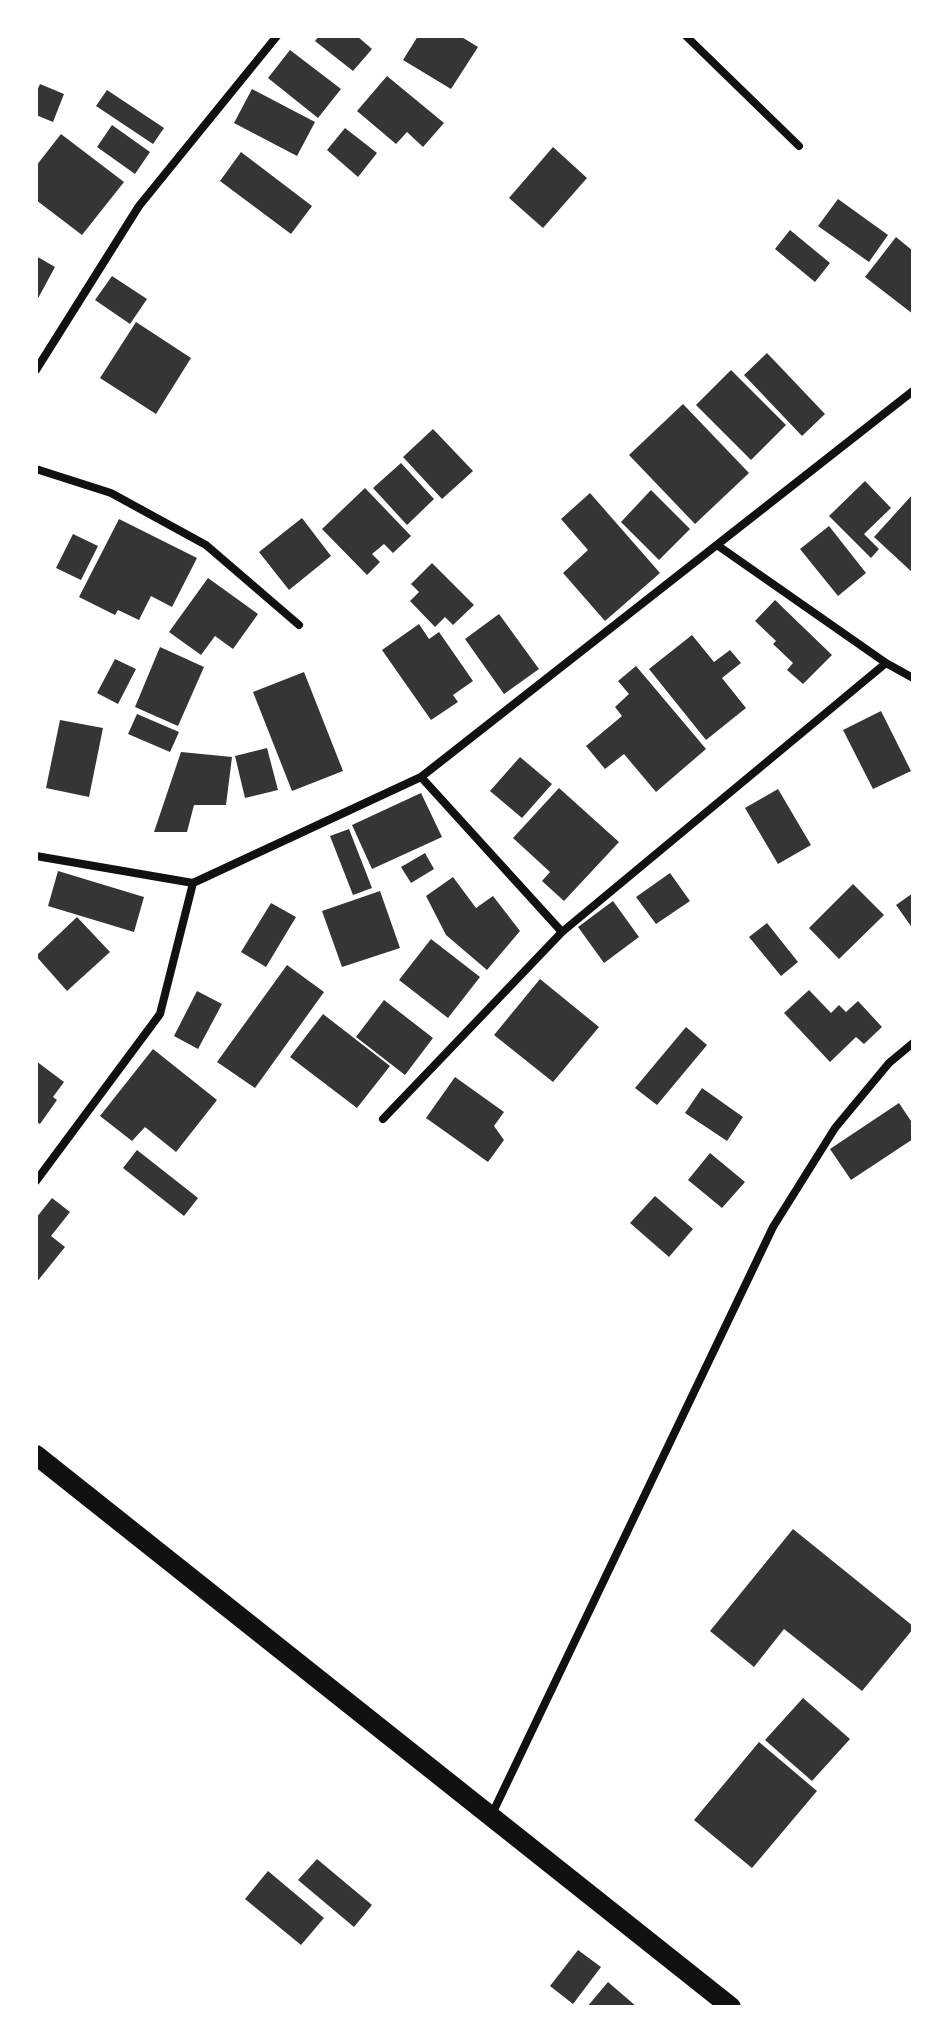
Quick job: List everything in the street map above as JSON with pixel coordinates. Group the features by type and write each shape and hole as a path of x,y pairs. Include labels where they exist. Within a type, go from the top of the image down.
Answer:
{"main road":[{"path":"36,1455 731,2007"}],"street":[{"path":"36,370 139,206 277,36"},
{"path":"686,36 799,146"},
{"path":"36,856 193,883 421,777 913,391"},
{"path":"36,469 111,493 206,545 299,625"},
{"path":"717,545 886,663 913,678"},
{"path":"383,1119 562,932 886,663"},
{"path":"421,777 562,932"},
{"path":"36,1181 160,1014 193,883"},
{"path":"491,1816 773,1227 835,1128 889,1063 913,1043"}],"building":[{"path":"319,36 357,36 372,49 353,71 315,41"},
{"path":"418,36 460,36 478,47 451,89 403,60"},
{"path":"290,50 341,89 318,118 268,78"},
{"path":"387,76 444,123 423,147 407,132 396,144 357,111"},
{"path":"40,84 64,94 53,122 36,115 36,93"},
{"path":"252,89 315,122 297,156 234,123"},
{"path":"107,90 164,128 153,144 96,106"},
{"path":"112,125 150,152 135,174 97,147"},
{"path":"345,128 377,153 358,177 327,150"},
{"path":"61,134 124,182 82,235 36,200 36,166"},
{"path":"553,147 587,178 543,228 509,198"},
{"path":"241,152 312,206 291,234 220,181"},
{"path":"838,199 888,235 869,262 818,226"},
{"path":"790,230 830,263 815,282 775,249"},
{"path":"896,237 913,251 913,314 865,277"},
{"path":"36,256 55,267 36,302"},
{"path":"112,276 147,299 130,324 95,300"},
{"path":"136,322 191,358 156,414 100,378"},
{"path":"767,353 825,414 802,436 744,375"},
{"path":"731,370 786,425 751,460 696,405"},
{"path":"683,404 749,473 695,524 629,455"},
{"path":"433,429 473,471 442,499 403,457"},
{"path":"401,463 434,499 407,525 373,488"},
{"path":"865,481 891,508 864,534 879,549 871,558 829,516"},
{"path":"365,488 411,536 393,553 384,544 372,554 380,562 367,575 322,529"},
{"path":"651,490 690,529 659,560 621,522"},
{"path":"590,493 660,573 605,621 563,573 588,550 561,519"},
{"path":"913,494 913,573 874,537"},
{"path":"302,518 331,556 289,590 259,552"},
{"path":"119,519 197,558 172,607 151,596 139,620 118,610 115,615 79,597"},
{"path":"829,526 866,573 838,596 800,549"},
{"path":"73,534 98,546 81,580 56,568"},
{"path":"432,563 474,605 453,625 445,617 435,627 410,601 419,592 411,584"},
{"path":"208,578 258,614 233,649 215,636 201,655 169,632"},
{"path":"775,600 832,655 803,684 787,670 793,663 755,621"},
{"path":"499,614 539,669 504,694 465,639"},
{"path":"419,624 429,639 439,632 473,681 453,695 458,702 431,720 382,650"},
{"path":"692,635 714,662 730,650 741,663 722,678 746,708 706,740 649,669"},
{"path":"160,647 204,667 178,726 135,707"},
{"path":"115,659 136,669 118,704 97,693"},
{"path":"636,666 706,749 656,792 624,754 605,769 586,746 622,716 615,707 629,694 618,681"},
{"path":"304,672 343,771 292,791 253,692"},
{"path":"881,711 911,771 873,789 843,730"},
{"path":"137,714 179,732 170,752 128,734"},
{"path":"60,720 103,728 89,797 46,788"},
{"path":"267,748 278,790 245,798 235,756"},
{"path":"181,752 232,757 226,805 194,805 187,832 154,832"},
{"path":"520,757 552,784 522,818 490,791"},
{"path":"559,788 619,842 564,901 542,881 550,872 513,838"},
{"path":"778,789 811,845 778,864 745,808"},
{"path":"421,793 442,837 372,869 352,825"},
{"path":"349,829 372,888 353,895 330,836"},
{"path":"425,853 434,869 411,883 401,867"},
{"path":"58,871 144,897 134,932 48,906"},
{"path":"670,873 690,901 656,924 636,897"},
{"path":"453,877 476,908 493,896 520,931 487,970 446,935 426,896"},
{"path":"853,884 884,915 839,959 809,928"},
{"path":"380,891 400,948 342,967 322,911"},
{"path":"913,893 913,929 896,905"},
{"path":"613,901 639,937 604,963 578,927"},
{"path":"271,903 296,917 266,967 241,952"},
{"path":"77,917 110,952 67,991 36,956"},
{"path":"767,923 798,962 781,976 749,937"},
{"path":"431,939 480,977 448,1018 399,980"},
{"path":"287,965 324,992 255,1088 217,1062"},
{"path":"540,979 599,1027 553,1082 494,1035"},
{"path":"809,990 831,1013 839,1005 846,1012 858,1001 882,1027 864,1044 856,1037 830,1062 784,1013"},
{"path":"197,991 222,1004 198,1049 174,1036"},
{"path":"384,1000 433,1038 405,1075 356,1037"},
{"path":"323,1014 390,1066 357,1108 290,1057"},
{"path":"686,1027 707,1045 657,1105 635,1088"},
{"path":"153,1049 217,1100 176,1152 145,1127 132,1141 100,1116"},
{"path":"36,1061 64,1082 53,1097 57,1100 40,1124 36,1122"},
{"path":"455,1077 504,1112 494,1126 504,1140 488,1162 426,1118"},
{"path":"702,1088 743,1117 727,1141 685,1113"},
{"path":"899,1103 913,1124 913,1139 851,1180 830,1149"},
{"path":"137,1150 198,1198 184,1216 123,1168"},
{"path":"710,1153 745,1182 722,1208 688,1180"},
{"path":"655,1196 693,1229 669,1257 630,1223"},
{"path":"52,1198 70,1212 51,1236 65,1247 36,1283 36,1218"},
{"path":"793,1529 913,1626 862,1691 784,1629 754,1667 710,1631"},
{"path":"803,1698 850,1739 812,1781 765,1740"},
{"path":"759,1742 817,1791 752,1868 694,1820"},
{"path":"317,1859 372,1905 354,1927 298,1880"},
{"path":"268,1871 324,1918 301,1945 245,1899"},
{"path":"578,1950 601,1967 573,2004 550,1986"},
{"path":"608,1982 637,2007 587,2007"}]}
